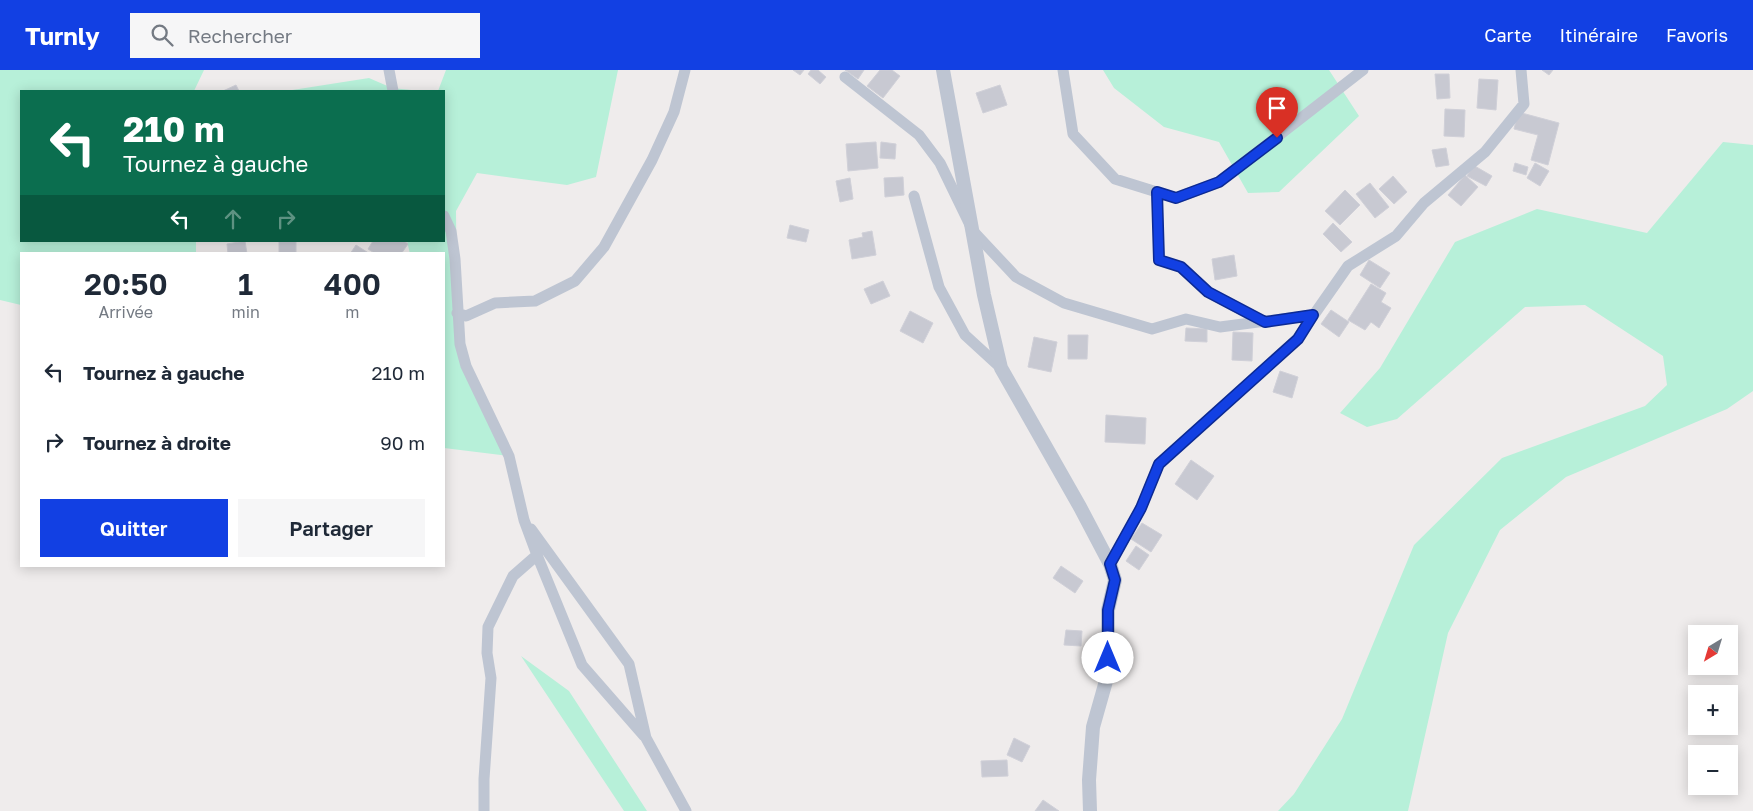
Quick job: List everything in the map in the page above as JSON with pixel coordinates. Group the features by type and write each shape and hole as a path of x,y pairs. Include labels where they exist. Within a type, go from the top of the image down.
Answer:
{"street":[{"path":"389,70 393,90"},
{"path":"456,312 466,316 494,304 535,301 575,281 604,247 652,160 674,112 685,70"},
{"path":"943,70 1001,368"},
{"path":"1063,70 1073,134 1115,179 1176,198 1219,182 1363,70"},
{"path":"1110,564 1141,508 1159,464 1298,339 1348,266 1396,236 1424,203 1486,152 1524,104 1521,70"},
{"path":"845,76 919,136 940,163 973,231 1016,277 1064,303 1152,329 1186,319 1220,327 1313,315"},
{"path":"1157,192 1159,260 1181,267 1208,292 1265,322"},
{"path":"914,196 939,287 964,335 1001,368 1035,424 1110,564 1115,580 1108,610 1108,674 1093,727 1089,780 1090,811"},
{"path":"445,218 451,230 455,259 456,312 460,344 466,366 509,456 524,520 582,666 646,738 686,811"},
{"path":"524,520 629,664 646,738"},
{"path":"484,811 484,778 491,678 488,653 488,627 513,576 537,555"}],"green space":[{"path":"0,70 204,70 194,90 20,90 20,242 196,242 196,252 20,252 20,305 0,300"},
{"path":"446,70 618,70 596,177 567,185 477,173 456,211 457,313 460,344 509,456 445,448 445,252 410,252 407,242 445,242 445,90 438,90"},
{"path":"1103,70 1329,70 1359,116 1279,192 1248,193 1219,142 1164,127 1114,88"},
{"path":"369,78 392,88 411,90 292,90"},
{"path":"1723,142 1753,145 1753,391 1727,409 1566,477 1500,530 1448,633 1408,811 1278,811 1294,794 1342,719 1414,545 1502,458 1645,406 1667,385 1663,356 1585,305 1525,307 1397,419 1367,427 1340,413 1380,368 1455,242 1537,209 1647,233"},
{"path":"521,656 569,691 647,811 624,811"}],"building":[{"path":"793,70 804,70 800,75"},
{"path":"811,70 818,70 826,77 820,84 808,74"},
{"path":"845,70 864,70 858,79"},
{"path":"880,70 892,70 900,76 883,98 867,86"},
{"path":"1542,70 1553,70 1549,75"},
{"path":"1435,74 1449,74 1450,98 1437,99"},
{"path":"1479,79 1498,80 1496,110 1477,108"},
{"path":"236,85 238,90 225,90"},
{"path":"1000,85 1007,105 983,113 976,93"},
{"path":"1445,109 1465,110 1464,137 1444,136"},
{"path":"1518,112 1559,123 1548,165 1531,160 1538,135 1514,129"},
{"path":"876,142 878,168 848,171 846,144"},
{"path":"881,142 896,144 895,159 880,158"},
{"path":"1446,148 1449,165 1436,167 1432,150"},
{"path":"1515,163 1528,167 1526,175 1513,171"},
{"path":"1535,163 1549,171 1540,186 1527,178"},
{"path":"1473,165 1492,176 1486,186 1467,176"},
{"path":"1465,175 1478,187 1461,206 1448,195"},
{"path":"1393,176 1407,192 1394,204 1379,189"},
{"path":"903,177 904,195 885,197 884,178"},
{"path":"850,178 853,199 840,202 836,181"},
{"path":"1370,183 1389,207 1375,218 1356,194"},
{"path":"1345,190 1360,205 1340,225 1325,211"},
{"path":"1333,223 1352,242 1341,252 1323,234"},
{"path":"790,225 809,230 806,242 787,238"},
{"path":"872,231 876,255 852,259 849,240 863,237 862,233"},
{"path":"245,242 247,252 228,252 227,244"},
{"path":"279,242 296,242 296,252 279,252"},
{"path":"372,242 405,242 408,244 402,252 373,252 368,249"},
{"path":"356,245 367,252 351,252"},
{"path":"1234,255 1237,276 1215,280 1212,259"},
{"path":"1369,260 1390,273 1380,288 1360,275"},
{"path":"883,281 890,296 871,304 864,289"},
{"path":"1371,284 1386,293 1381,302 1391,308 1379,328 1371,322 1365,330 1348,320"},
{"path":"1331,310 1349,322 1339,337 1321,324"},
{"path":"910,311 933,323 923,343 900,331"},
{"path":"1186,328 1207,329 1207,342 1185,341"},
{"path":"1233,332 1253,333 1252,361 1232,360"},
{"path":"1068,335 1088,335 1087,359 1068,359"},
{"path":"1034,337 1057,342 1051,372 1028,367"},
{"path":"1280,371 1298,377 1292,398 1273,392"},
{"path":"1106,415 1146,418 1145,444 1105,442"},
{"path":"1191,460 1214,476 1197,500 1175,484"},
{"path":"1142,523 1162,535 1151,552 1131,539"},
{"path":"1136,546 1149,555 1139,570 1126,561"},
{"path":"1061,566 1083,581 1075,593 1053,578"},
{"path":"1066,630 1082,631 1081,646 1064,645"},
{"path":"1014,738 1030,746 1022,762 1007,755"},
{"path":"1007,760 1008,776 982,777 981,761"},
{"path":"1043,800 1059,811 1035,811"}],"route":[{"path":"1108,658 1108,610 1115,580 1110,564 1141,508 1159,464 1298,339 1313,315 1265,322 1208,292 1181,267 1159,260 1157,192 1176,198 1219,182 1277,138"}]}
